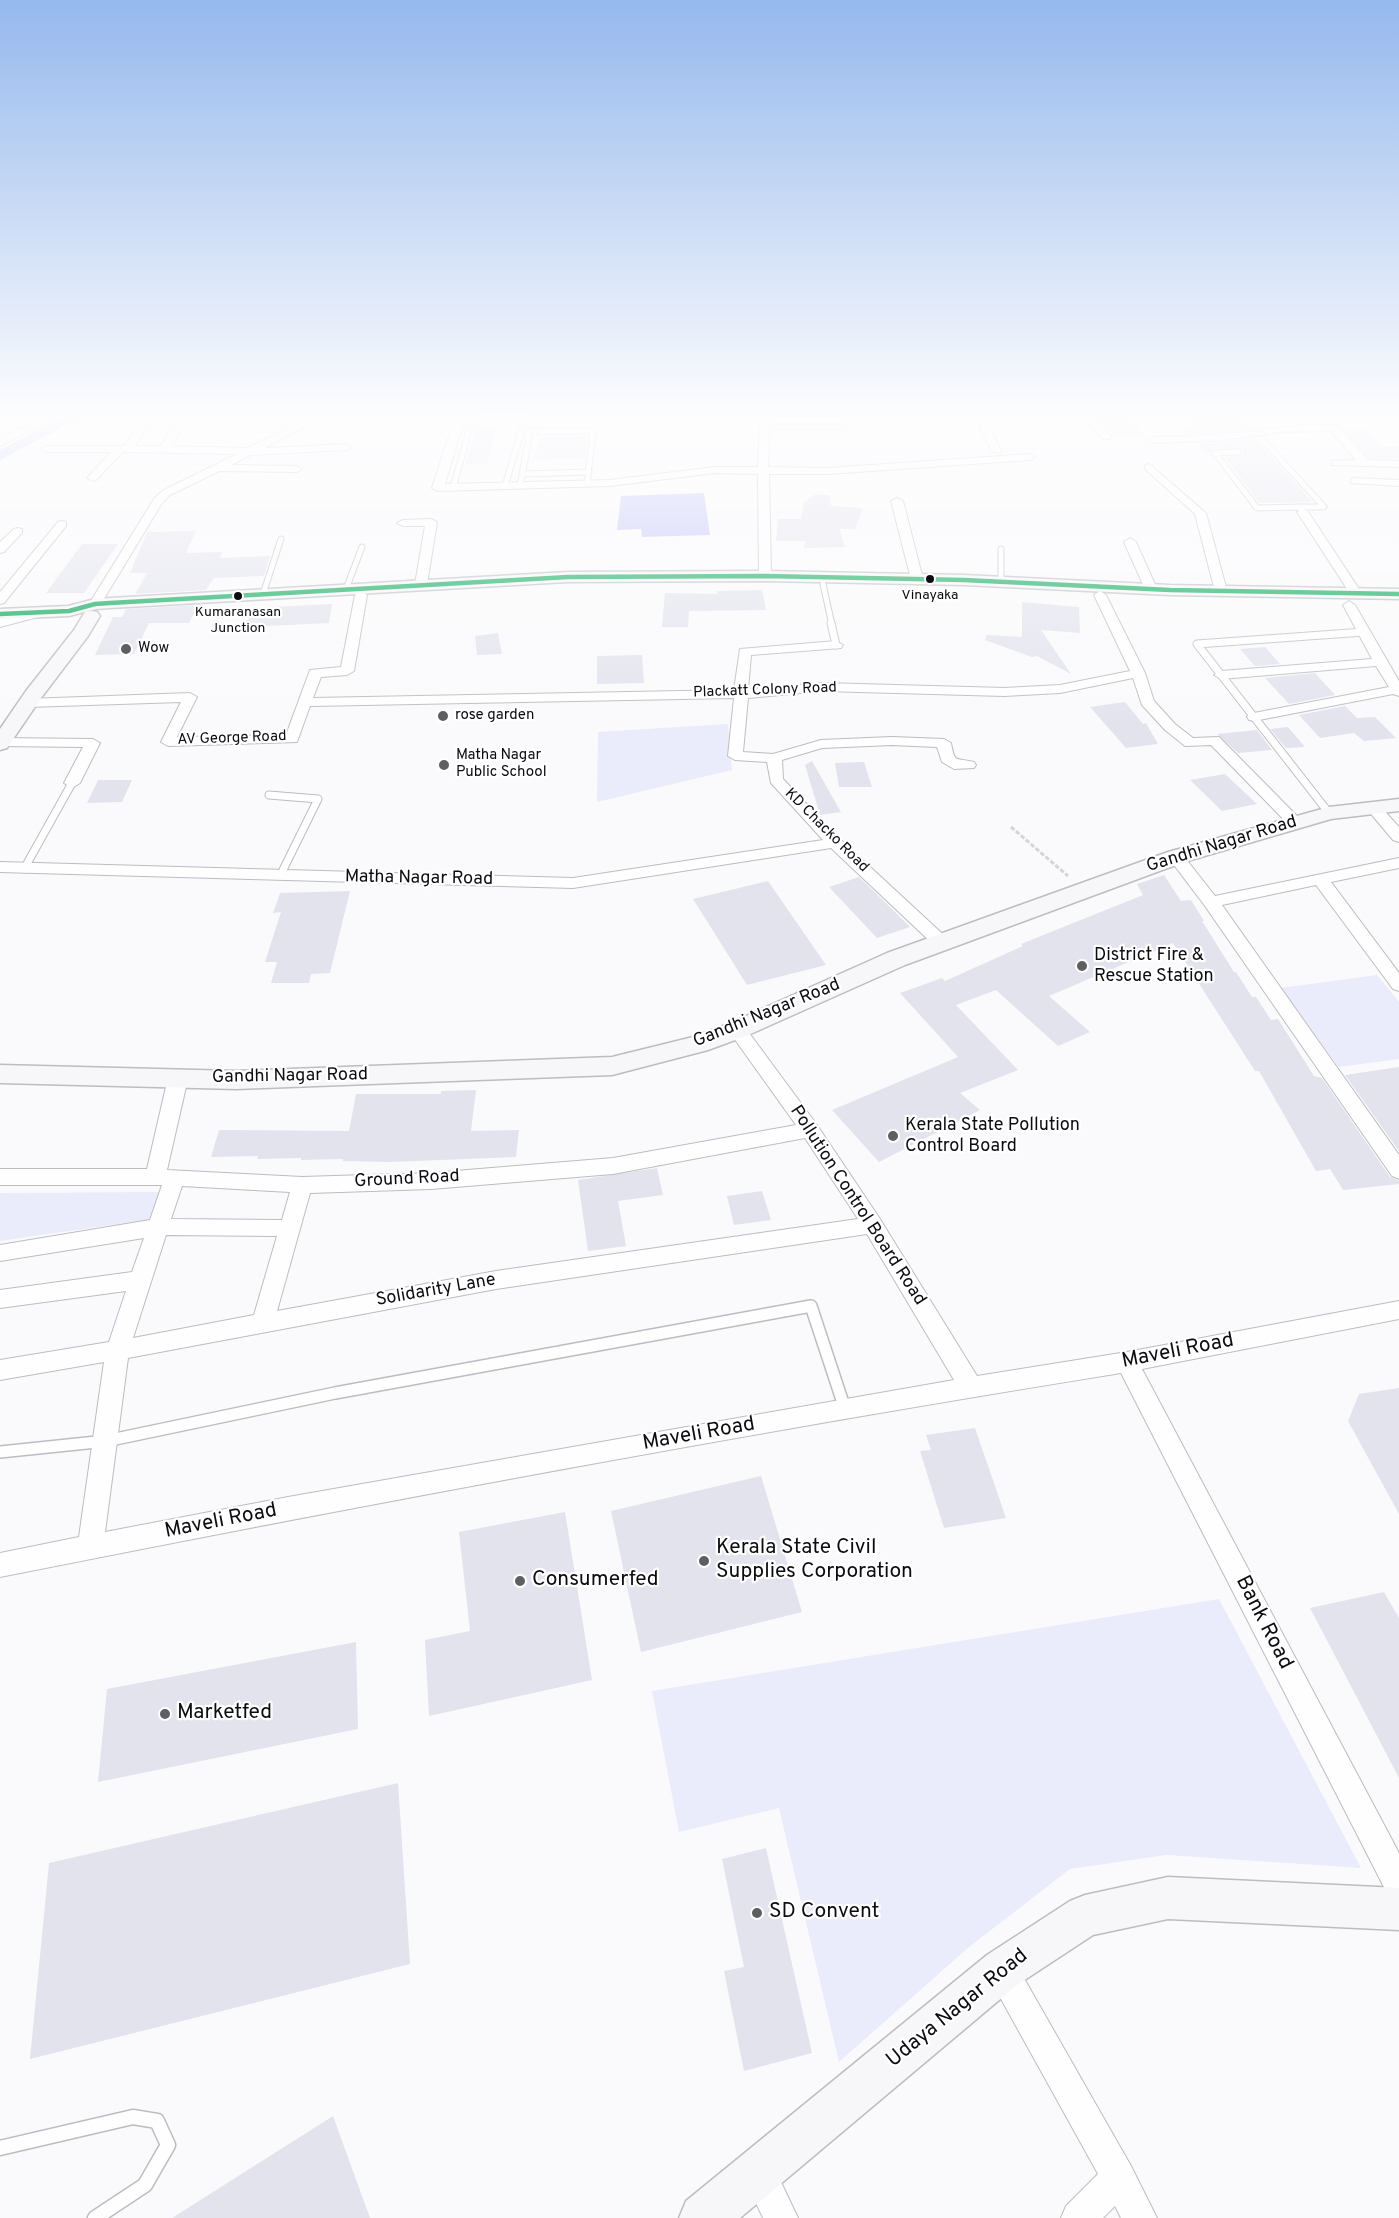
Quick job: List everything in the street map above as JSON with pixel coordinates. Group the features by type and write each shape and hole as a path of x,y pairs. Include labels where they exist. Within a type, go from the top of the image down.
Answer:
{"main road":[{"path":"42,612 68,620 421,584 765,576 1001,582 1100,591 1151,589 1221,591 1399,604"},
{"path":"1,611 69,611 89,618 263,594 354,592 532,582 824,584 1353,600 1399,594"},
{"path":"2,740 89,618"},
{"name":"Gandhi Nagar Road","path":"0,1074 248,1079 612,1066 699,1044 737,1030 896,959 1176,857 1329,813 1399,805"},
{"name":"Udaya Nagar Road","path":"703,2218 1002,1970 1084,1916 1168,1898 1399,1909"}],"street":[{"path":"89,618 146,521"},
{"path":"764,521 765,576"},
{"path":"902,521 917,579"},
{"path":"1202,521 1221,591"},
{"path":"1254,717 1398,690 1364,632 1353,600 1307,521"},
{"path":"403,523 431,522 421,584"},
{"path":"1,611 62,524"},
{"path":"0,549 18,531"},
{"path":"1130,542 1151,589"},
{"path":"1100,591 1138,673 1147,702 1170,727 1190,743 1214,740 1296,823"},
{"name":"AV George Road","path":"28,703 190,697 168,742 292,740 315,673 347,671 354,592"},
{"path":"836,645 745,652 735,756 774,758 821,744 892,741 944,743 947,759 954,765 969,765"},
{"path":"1221,675 1380,662"},
{"name":"Plackatt Colony Road","path":"305,702 742,693 823,687 1004,692 1060,689 1138,673"},
{"path":"2,740 93,743 72,783"},
{"name":"KD Chacko Road","path":"774,758 776,780 835,843 942,943"},
{"path":"1374,808 1399,837"},
{"name":"Matha Nagar Road","path":"0,867 573,883 835,843"},
{"path":"1176,857 1211,902 1399,1171"},
{"path":"1211,902 1399,863"},
{"path":"1319,878 1399,985"},
{"name":"Pollution Control Board Road","path":"737,1030 810,1130 873,1225 971,1387"},
{"path":"90,1547 117,1352 159,1227 170,1124 178,1078"},
{"name":"Ground Road","path":"0,1177 165,1178 302,1185 431,1181 613,1166 810,1130"},
{"path":"263,1321 302,1185"},
{"name":"Solidarity Lane","path":"0,1370 117,1352 263,1321 496,1280 873,1225"},
{"path":"0,1253 159,1227 290,1228"},
{"path":"0,1299 141,1280"},
{"name":"Maveli Road","path":"0,1565 288,1508 971,1387 1127,1362 1399,1310"},
{"name":"Bank Road","path":"1127,1362 1399,1884"},
{"path":"1002,1970 1140,2218"},
{"path":"759,2173 781,2218"},
{"path":"1078,2218 1119,2178"}],"lane":[{"path":"263,594 281,539"},
{"path":"354,592 362,548"},
{"path":"1001,549 1001,582"},
{"path":"824,584 836,645"},
{"path":"1329,813 1197,644 1364,632"},
{"path":"24,869 72,783"},
{"path":"269,795 318,799 280,876"},
{"path":"0,1452 106,1441 335,1393 811,1306 845,1409"},
{"path":"0,2148 133,2117 158,2121 168,2145 146,2185 95,2218"}],"path":[{"path":"1011,827 1085,891"}],"shaded area":[{"path":"728,724 732,770 597,802 598,732"},
{"path":"1377,975 1399,1002 1399,1059 1339,1067 1281,988"},
{"path":"160,1192 152,1219 0,1241 0,1193"},
{"path":"1219,1599 1361,1868 1166,1855 1070,1869 969,1947 839,2062 779,1808 679,1832 652,1691"}],"water":[{"path":"618,521 708,521 710,535 642,537 641,529 617,530"}],"building":[{"path":"778,521 858,521 855,529 839,529 845,547 804,548 805,541 776,541"},
{"path":"196,531 186,553 222,552 220,558 270,556 264,576 214,578 206,590 135,594 147,573 130,573 147,532"},
{"path":"82,544 118,544 84,593 46,593"},
{"path":"762,590 766,610 689,611 688,627 662,627 665,593 717,594 717,591"},
{"path":"1022,602 1079,607 1080,633 1041,630 1071,674 1037,656 1032,657 985,640 987,635 1022,637"},
{"path":"332,604 329,623 246,627 251,608"},
{"path":"198,605 189,623 149,623 134,654 95,655 113,617 122,617 126,609"},
{"path":"498,633 502,654 477,655 475,636"},
{"path":"1265,647 1280,664 1255,666 1240,649"},
{"path":"642,655 644,683 597,684 597,656"},
{"path":"1315,673 1335,695 1289,704 1265,678"},
{"path":"1125,702 1143,724 1146,723 1158,744 1126,748 1090,707"},
{"path":"1345,706 1357,718 1375,717 1396,738 1364,741 1354,733 1320,738 1299,715"},
{"path":"1288,727 1305,747 1286,748 1270,729"},
{"path":"1257,730 1272,750 1238,753 1217,734"},
{"path":"812,761 841,812 820,815 805,765"},
{"path":"864,762 872,787 839,787 835,763"},
{"path":"1225,774 1257,804 1222,811 1190,780"},
{"path":"98,780 132,780 122,802 87,803"},
{"path":"1164,875 1181,901 1191,900 1234,972 1252,997 1256,997 1271,1020 1278,1019 1314,1076 1322,1078 1390,1177 1399,1181 1399,1184 1343,1190 1330,1169 1316,1171 1259,1071 1255,1071 1173,943 1049,996 1090,1032 1058,1046 996,990 956,1005 1018,1070 960,1093 980,1110 879,1162 832,1110 958,1057 900,993 942,978 945,981 1023,946 1021,944 1143,895 1137,884"},
{"path":"859,877 910,927 877,938 829,887"},
{"path":"768,881 826,965 747,985 693,899"},
{"path":"350,891 330,973 311,974 309,983 271,983 277,962 265,962 281,912 273,913 280,893"},
{"path":"1399,1067 1399,1151 1345,1075"},
{"path":"476,1090 471,1131 519,1130 516,1157 390,1162 343,1161 343,1159 301,1160 301,1158 257,1159 258,1156 211,1157 219,1130 349,1131 356,1094 441,1094 441,1091"},
{"path":"657,1168 663,1195 618,1201 626,1246 588,1251 578,1180"},
{"path":"762,1191 771,1220 734,1225 727,1196"},
{"path":"1399,1388 1399,1514 1348,1421 1359,1394"},
{"path":"975,1428 1006,1518 944,1528 920,1451 931,1450 926,1435"},
{"name":"Kerala State Civil Supplies Corporation","path":"761,1476 802,1612 641,1652 611,1511"},
{"name":"Consumerfed","path":"565,1512 592,1680 429,1716 425,1640 470,1631 459,1532"},
{"path":"1384,1592 1399,1618 1399,1778 1310,1608"},
{"name":"Marketfed","path":"356,1642 358,1729 98,1782 107,1689"},
{"path":"398,1783 410,1964 30,2059 49,1863"},
{"name":"SD Convent","path":"766,1848 812,2053 744,2071 724,1971 744,1967 722,1859"},
{"path":"333,2116 370,2218 172,2218"}],"transit line":[{"path":"0,614 69,611 95,604 110,603 568,577 765,576 964,580 1170,590 1399,594"}],"place":[{"name":"Vinayaka","path":"930,579"},
{"name":"Kumaranasan Junction","path":"238,596"},
{"name":"Wow","path":"126,649"},
{"name":"rose garden","path":"443,716"},
{"name":"Matha Nagar Public School","path":"444,765"},
{"name":"District Fire & Rescue Station","path":"1082,966"},
{"name":"Kerala State Pollution Control Board","path":"893,1136"},
{"name":"Kerala State Civil Supplies Corporation","path":"704,1561"},
{"name":"Consumerfed","path":"520,1581"},
{"name":"Marketfed","path":"165,1714"},
{"name":"SD Convent","path":"757,1913"}]}
